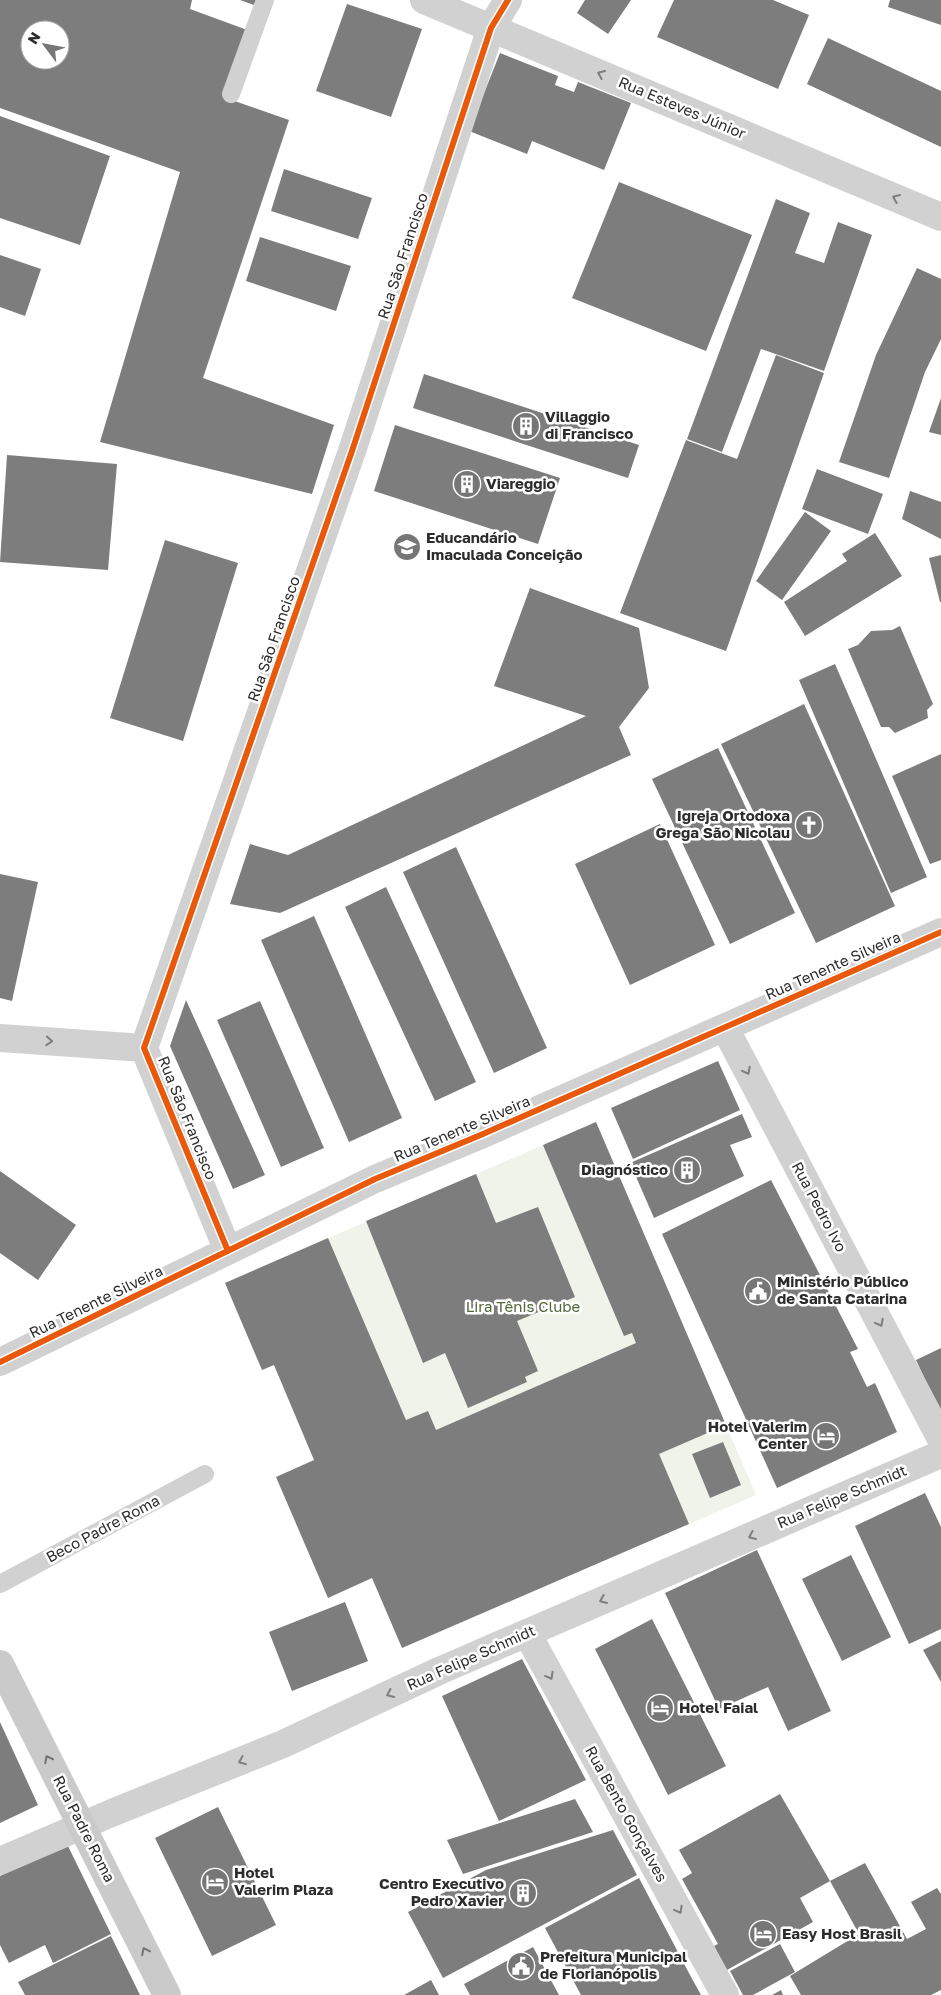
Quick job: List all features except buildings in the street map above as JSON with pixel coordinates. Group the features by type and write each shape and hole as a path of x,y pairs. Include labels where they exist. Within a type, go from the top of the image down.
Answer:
{"main road":[{"name":"Rua Padre Roma","path":"0,1664 167,1995"}],"street":[{"name":"Rua Esteves Júnior","path":"424,0 941,217"},
{"name":"Rua São Francisco","path":"228,1251 144,1048 352,451 491,28 508,0"},
{"name":"Rua Tenente Silveira","path":"0,1362 375,1179 483,1134 941,932"},
{"name":"Rua Pedro Ivo","path":"725,1028 941,1439"},
{"path":"0,1038 144,1048"},
{"name":"Rua Felipe Schmidt","path":"0,1860 283,1744 439,1671 941,1454"},
{"name":"Rua Bento Gonçalves","path":"527,1633 725,1995"}],"lane":[{"path":"231,94 264,0"},
{"name":"Beco Padre Roma","path":"0,1584 205,1474"}],"green space":[{"name":"Lira Tênis Clube","path":"596,1122 756,1495 689,1524 480,1532 428,1411 314,1460 274,1365 262,1370 225,1283"}],"cycle path":[{"path":"228,1251 144,1048 352,451 491,28 508,0"},
{"path":"0,1362 375,1179 483,1134 941,932"}],"place":[{"name":"Villaggio di Francisco","path":"526,426"},
{"name":"Viareggio","path":"467,484"},
{"name":"Educandário Imaculada Conceição","path":"407,547"},
{"name":"Igreja Ortodoxa Grega São Nicolau","path":"809,825"},
{"name":"Diagnóstico","path":"687,1170"},
{"name":"Ministério Público de Santa Catarina","path":"758,1291"},
{"name":"Hotel Valerim Center","path":"826,1436"},
{"name":"Hotel Faial","path":"660,1708"},
{"name":"Hotel Valerim Plaza","path":"215,1882"},
{"name":"Centro Executivo Pedro Xavier","path":"523,1893"},
{"name":"Easy Host Brasil","path":"763,1934"},
{"name":"Prefeitura Municipal de Florianópolis","path":"521,1966"}]}
